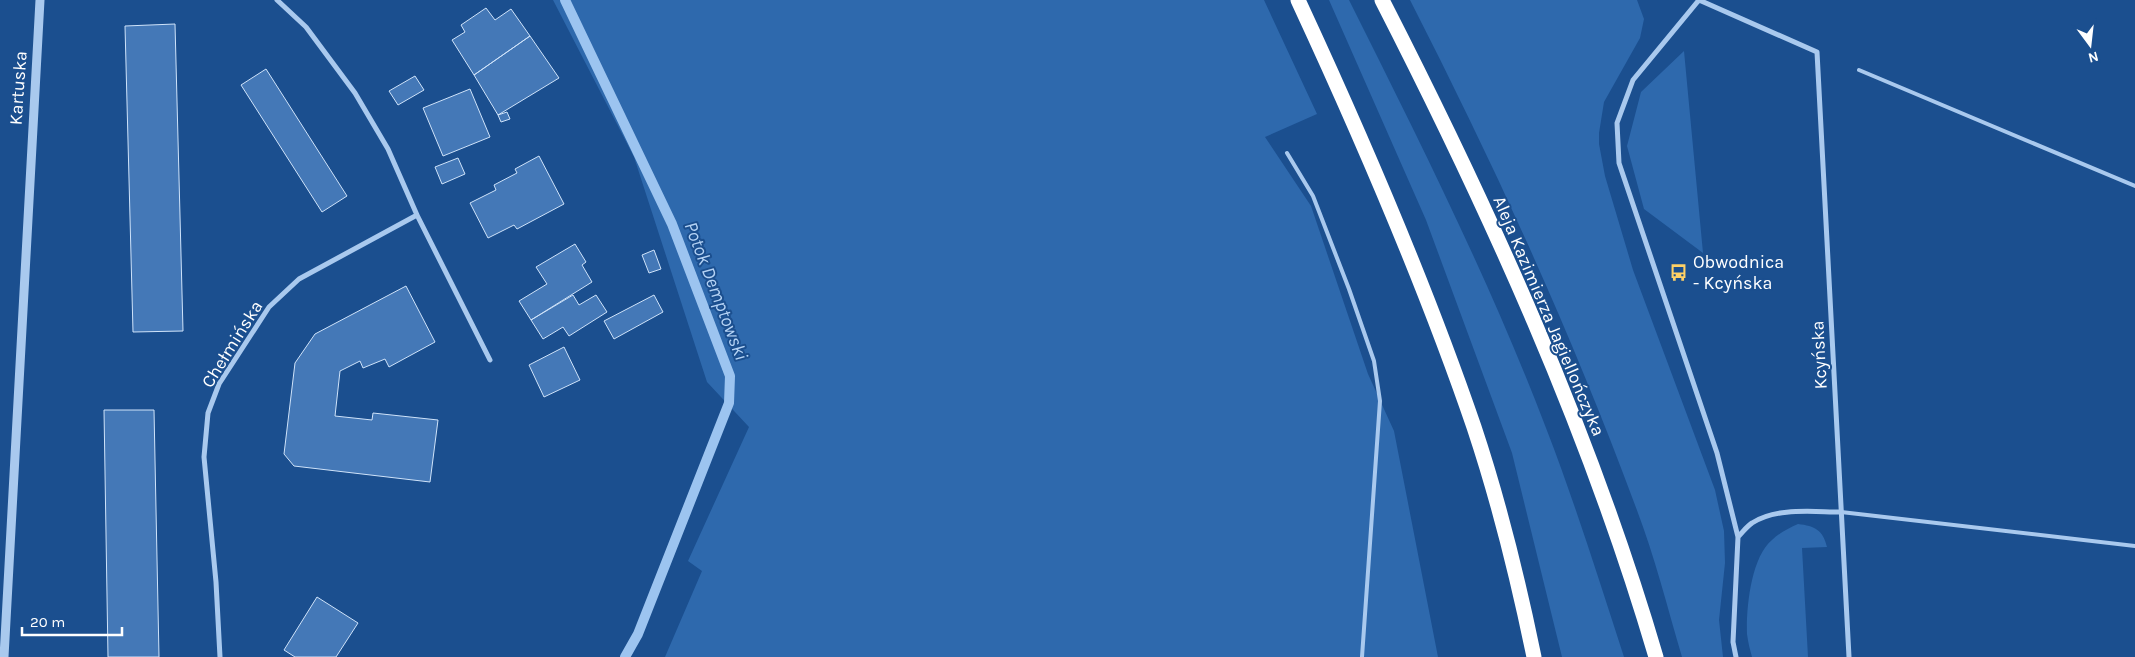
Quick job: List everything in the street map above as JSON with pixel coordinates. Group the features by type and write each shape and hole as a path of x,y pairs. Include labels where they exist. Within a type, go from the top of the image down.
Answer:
{"highway":[{"path":"1298,0 1392,209 1437,323 1474,428 1507,538 1534,657"},
{"name":"Aleja Kazimierza Jagiellończyka","path":"1382,0 1494,232 1567,400 1613,521 1656,657"}],"street":[{"name":"Kartuska","path":"4,657 40,0"},
{"path":"277,0 306,27 355,93 388,149 417,215 490,360"},
{"path":"1699,0 1633,80 1617,123 1619,163 1717,453 1738,537 1733,642 1736,657"},
{"name":"Kcyńska","path":"1699,0 1817,52 1849,657"},
{"name":"Chełmińska","path":"220,657 216,582 204,457 208,413 219,384 269,307 299,279 417,215"},
{"path":"1738,537 1750,524 1763,517 1788,512 1841,512"}],"lane":[{"path":"1859,70 2135,186"},
{"path":"1287,153 1313,196 1349,289 1374,361 1380,401 1362,657"},
{"path":"1841,512 2135,546"}],"shaded area":[{"path":"553,0 1264,0 1317,114 1265,137 1311,206 1368,374 1394,431 1438,657 665,657 702,571 688,561 749,427 707,382 634,157"},
{"path":"1329,0 1349,0 1478,265 1557,456 1624,657 1562,657 1512,453 1426,220"},
{"path":"1410,0 1637,0 1644,19 1640,38 1604,102 1599,144 1605,176 1633,270 1715,490 1724,531 1725,563 1719,620 1723,657 1682,657 1642,524 1585,376 1501,186"},
{"path":"1684,51 1703,253 1644,209 1627,146 1641,92"},
{"path":"1798,524 1809,526 1821,533 1827,547 1802,548 1808,657 1752,657 1747,637 1747,623 1751,584 1759,558 1772,540"}],"building":[{"path":"486,8 495,20 511,9 530,36 474,75 452,40 465,32 461,25"},
{"path":"175,24 183,331 133,332 125,26"},
{"path":"530,36 559,78 498,115 474,75"},
{"path":"266,69 347,196 322,212 241,85"},
{"path":"415,76 424,90 398,105 389,91"},
{"path":"470,89 490,137 443,156 423,108"},
{"path":"507,112 510,119 501,122 498,115"},
{"path":"539,156 564,204 517,229 514,225 488,238 470,203 496,190 494,185 517,173 515,169"},
{"path":"458,158 465,174 442,184 435,167"},
{"path":"575,244 586,262 582,265 592,282 531,320 519,301 547,284 536,267"},
{"path":"654,250 661,269 649,273 642,255"},
{"path":"406,286 435,342 389,367 385,359 363,368 360,361 340,371 335,416 372,420 373,413 438,420 430,482 294,466 284,454 295,363 315,334"},
{"path":"573,295 579,305 596,295 607,312 569,336 563,327 543,339 531,320"},
{"path":"654,295 663,312 614,339 604,321"},
{"path":"564,347 580,380 544,397 529,365"},
{"path":"104,410 154,410 159,657 108,657"},
{"path":"317,597 358,623 336,657 295,657 284,650"}],"waterway":[{"name":"Potok Demptowski","path":"565,0 672,224 730,376 729,403 638,634 625,657"}],"place":[{"name":"Obwodnica - Kcyńska","path":"1679,272"}]}
